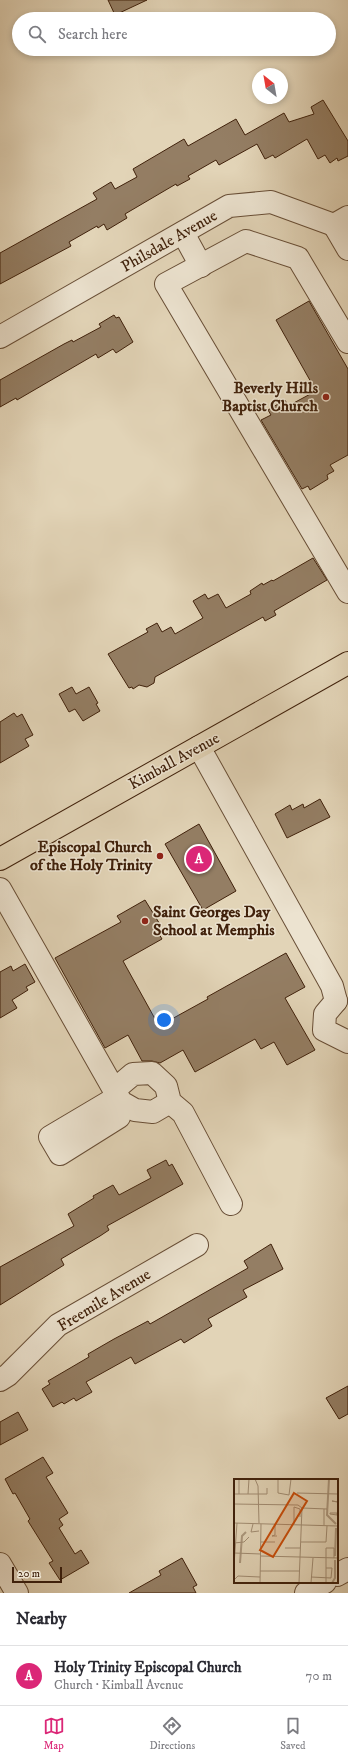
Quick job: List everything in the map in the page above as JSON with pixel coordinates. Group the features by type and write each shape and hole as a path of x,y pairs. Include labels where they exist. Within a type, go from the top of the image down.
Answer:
{"main road":[{"name":"Kimball Avenue","path":"0,859 348,663"}],"street":[{"name":"Philsdale Avenue","path":"0,337 229,206 271,202 341,221"},
{"path":"341,221 348,249"},
{"path":"183,233 201,266"},
{"path":"348,342 298,258 246,241 166,284 348,592"},
{"path":"199,747 342,1002 325,1014 324,1030 348,1042"},
{"path":"0,890 118,1096 135,1110 153,1112 170,1102"},
{"path":"118,1096 133,1074 152,1073 166,1086 170,1102 183,1113 231,1204"},
{"name":"Freemile Avenue","path":"0,1380 8,1375 58,1325 197,1245"},
{"path":"0,1564 17,1593"},
{"path":"338,1574 348,1569"},
{"path":"306,1593 323,1583"}],"building":[{"path":"108,0 147,0 121,12 114,12"},
{"path":"323,100 348,141 348,156 338,161 337,158 330,163 325,155 318,159 307,139 275,158 273,155 265,159 257,144 219,165 216,160 188,176 190,179 177,186 176,184 125,214 127,218 107,230 104,224 98,228 97,226 69,242 71,246 0,284 0,253 97,199 93,193 111,182 115,189 137,177 133,169 184,139 188,146 236,119 245,135 284,113 289,122 314,114 311,107"},
{"path":"309,301 348,369 348,455 330,465 334,471 327,475 328,479 310,490 308,486 302,489 261,420 271,415 268,410 285,400 288,406 316,391 276,320"},
{"path":"114,315 116,318 119,317 133,342 116,353 113,349 98,358 96,354 17,400 16,398 0,407 0,380 64,344 72,340 73,342 101,327 99,324"},
{"path":"313,558 327,580 274,611 276,615 265,621 263,617 155,677 154,683 147,687 139,685 133,689 132,687 129,688 108,654 148,632 146,629 157,623 162,632 171,627 175,634 203,618 193,601 205,594 208,599 218,594 226,608 251,594 250,591 262,583 263,585 272,580 273,581"},
{"path":"72,687 76,694 89,687 98,703 96,704 100,711 83,721 75,709 69,712 59,694"},
{"path":"14,713 17,717 22,714 33,735 25,739 29,746 0,763 0,722"},
{"path":"320,799 330,817 287,838 275,814 290,805 292,810 303,804 304,808"},
{"path":"199,824 236,891 203,910 165,844"},
{"path":"145,900 161,926 156,929 162,939 123,961 159,1026 208,999 207,997 286,953 305,987 285,998 315,1050 287,1065 274,1042 261,1049 255,1039 195,1072 183,1050 160,1063 142,1061 128,1035 105,1048 55,958 121,922 117,916"},
{"path":"25,964 35,982 26,987 28,990 12,1000 17,1008 0,1018 0,972 11,966 13,971"},
{"path":"166,1160 169,1166 172,1164 183,1184 107,1226 109,1230 61,1259 64,1265 0,1305 0,1267 74,1226 68,1214 94,1198 93,1196 113,1185 119,1195 151,1178 147,1170"},
{"path":"271,1244 283,1269 243,1290 247,1297 208,1319 212,1326 184,1343 181,1339 135,1364 131,1357 86,1382 92,1392 76,1401 74,1398 64,1404 62,1402 53,1407 42,1389 50,1384 48,1381 89,1357 88,1354 114,1339 148,1321 150,1324 248,1268 244,1261"},
{"path":"348,1386 348,1414 339,1419 326,1398"},
{"path":"18,1412 28,1430 0,1445 0,1422"},
{"path":"43,1457 53,1473 46,1477 68,1513 59,1519 63,1525 59,1528 75,1554 81,1550 89,1563 60,1580 49,1563 53,1561 28,1521 30,1519 15,1493 13,1494 5,1479"},
{"path":"182,1558 197,1585 193,1587 196,1593 129,1593 161,1575 159,1571"}],"place":[{"name":"Beverly Hills Baptist Church","path":"326,397"},
{"name":"Episcopal Church of the Holy Trinity","path":"160,856"},
{"name":"Holy Trinity Episcopal Church","path":"199,859"},
{"name":"Saint Georges Day School at Memphis","path":"145,921"}]}
